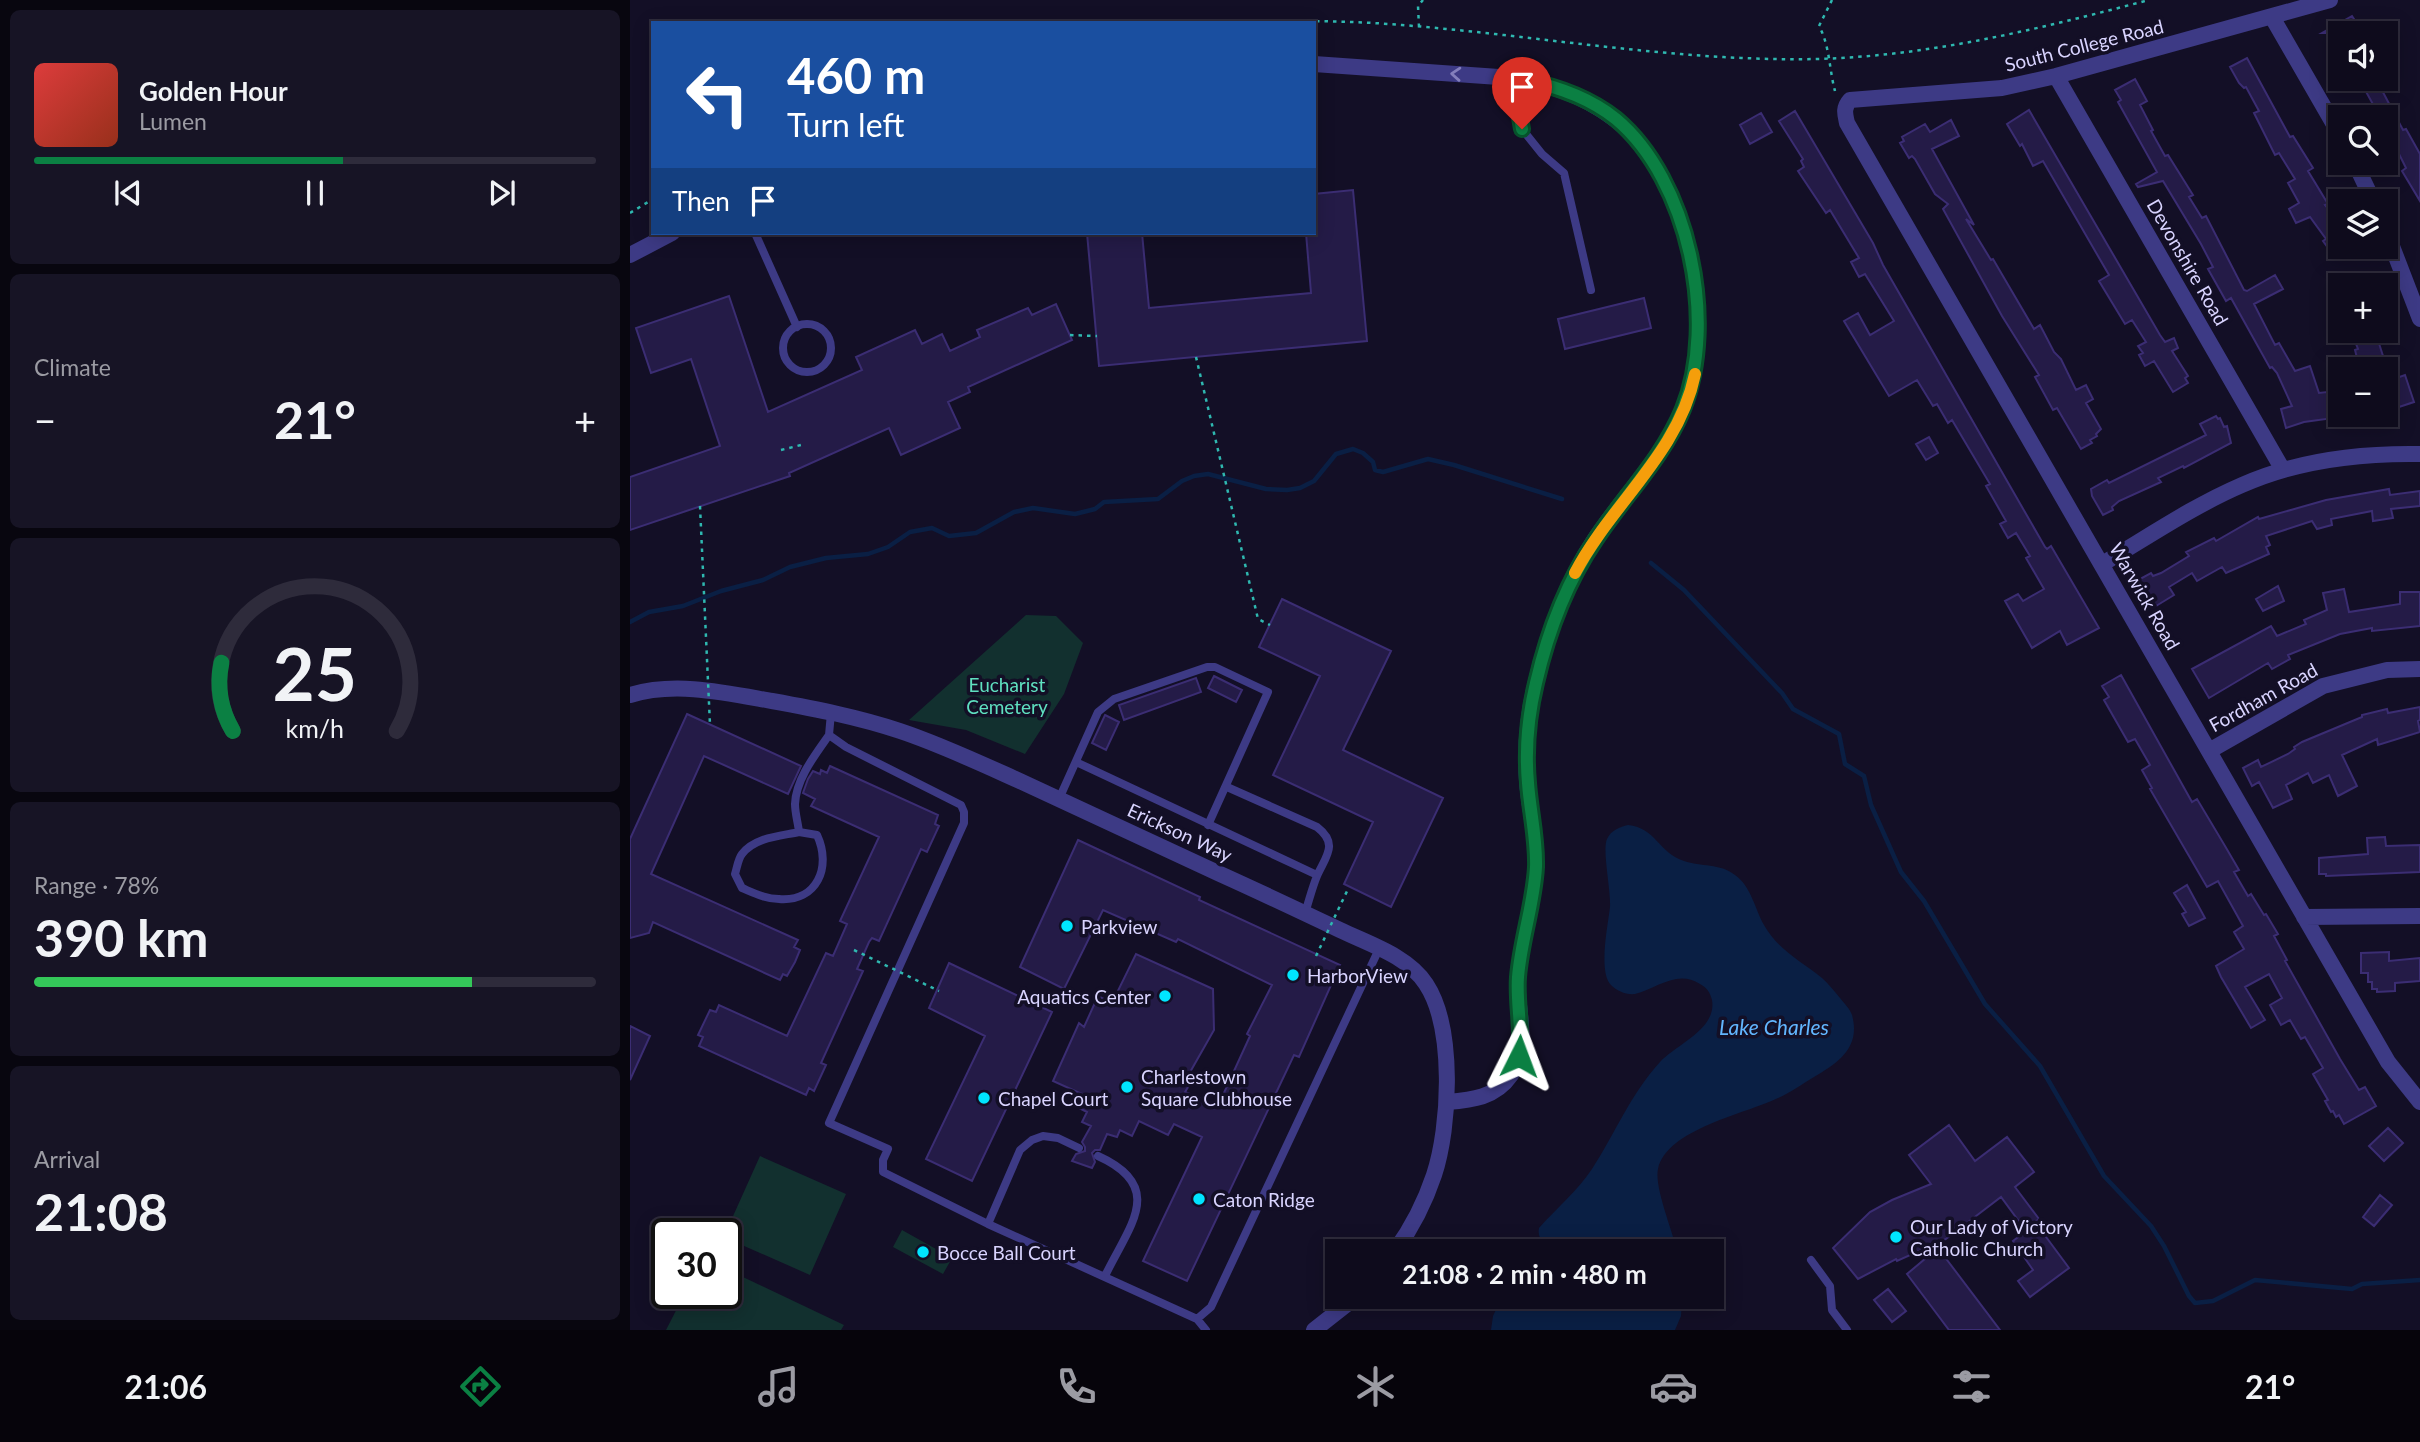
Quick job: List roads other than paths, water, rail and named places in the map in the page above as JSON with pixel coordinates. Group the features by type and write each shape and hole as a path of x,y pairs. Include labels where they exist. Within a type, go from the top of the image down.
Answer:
{"street":[{"name":"South College Road","path":"1845,106 1850,100 1859,98 2002,88 2056,76 2330,0"},
{"path":"2272,17 2328,114"},
{"path":"1316,64 1513,78 1543,83 1570,92 1594,105 1616,119 1657,165 1679,217 1695,278 1699,341 1692,384 1682,411 1654,462 1597,537 1563,595 1530,709 1527,781 1536,867 1518,974 1522,1036 1519,1056 1513,1072 1501,1087 1473,1100 1447,1102"},
{"name":"Devonshire Road","path":"2056,76 2283,470"},
{"name":"Warwick Road","path":"1845,106 1847,123 2388,1062 2420,1102"},
{"path":"630,255 668,235"},
{"path":"2397,259 2420,318"},
{"path":"2102,564 2191,511 2242,485 2283,470 2359,456 2420,454"},
{"name":"Fordham Road","path":"2209,751 2323,685 2387,670 2420,669"},
{"name":"Erickson Way","path":"630,695 683,689 732,694 832,712 940,745 1305,913 1379,949 1414,970 1434,999 1445,1045 1447,1102 1443,1137 1434,1174 1404,1239"},
{"path":"2305,917 2420,916"},
{"path":"1314,1330 1341,1309"}],"lane":[{"path":"1513,78 1522,129 1542,154 1564,173 1591,290"},
{"path":"756,235 797,327"},
{"path":"814,325 828,336 831,354 827,362 818,369 805,372 788,362 785,355 786,338 797,327 814,325"},
{"path":"1059,799 1098,712 1105,705 1114,699 1197,669 1215,667 1268,692 1208,825"},
{"path":"799,832 795,804 799,788 811,761 829,735 832,712"},
{"path":"829,735 846,747 961,805 964,812 964,822 829,1124 888,1149 883,1160 883,1172 988,1224 1197,1319 1206,1330"},
{"path":"1076,762 1317,875"},
{"path":"1227,787 1317,827 1326,834 1328,854 1317,875 1305,913"},
{"path":"799,832 817,835 823,849 821,877 813,886 802,895 779,900 742,888 734,874 742,854 753,844 799,832"},
{"path":"1197,1319 1211,1307 1379,949"},
{"path":"988,1224 1020,1150 1032,1140 1043,1136 1079,1148"},
{"path":"1098,1156 1120,1166 1127,1173 1136,1188 1140,1205 1105,1276"},
{"path":"1811,1260 1830,1286 1832,1310 1847,1330"}],"water":[{"name":"Lake Charles","path":"1628,825 1637,827 1676,857 1690,863 1729,871 1740,880 1749,891 1770,934 1790,954 1825,980 1848,1008 1852,1015 1853,1037 1839,1060 1823,1072 1782,1096 1691,1133 1664,1155 1658,1169 1659,1187 1673,1239 1541,1239 1539,1228 1586,1177 1649,1075 1667,1055 1702,1028 1712,1010 1708,990 1691,980 1675,979 1632,994 1616,989 1607,979 1604,959 1610,900 1606,844 1613,831"},
{"path":"1496,1309 1681,1309 1675,1330 1491,1330"}],"waterway":[{"path":"630,622 649,612 683,606 721,591 763,580 790,567 826,558 868,554 888,547 910,532 932,528 949,536 976,533 1014,512 1033,508 1075,514 1095,509 1104,502 1158,499 1182,481 1208,474 1266,489 1300,488 1314,481 1336,454 1353,449 1373,462 1375,470 1383,472 1428,459 1562,499"},
{"path":"1651,563 1684,590 1782,693 1793,709 1839,734 1845,764 1864,776 1871,805 1901,872 1924,901 1985,1004 2040,1066 2104,1176 2151,1226 2195,1303 2213,1301 2255,1280 2352,1289 2362,1284 2420,1280"}],"place":[{"name":"Parkview","path":"1067,926"},
{"name":"HarborView","path":"1293,975"},
{"name":"Aquatics Center","path":"1165,996"},
{"name":"Charlestown Square Clubhouse","path":"1127,1087"},
{"name":"Chapel Court","path":"984,1098"},
{"name":"Caton Ridge","path":"1199,1199"},
{"name":"Our Lady of Victory Catholic Church","path":"1896,1237"},
{"name":"Bocce Ball Court","path":"923,1252"}],"park label":[{"name":"Eucharist Cemetery","path":"1007,695"}]}
